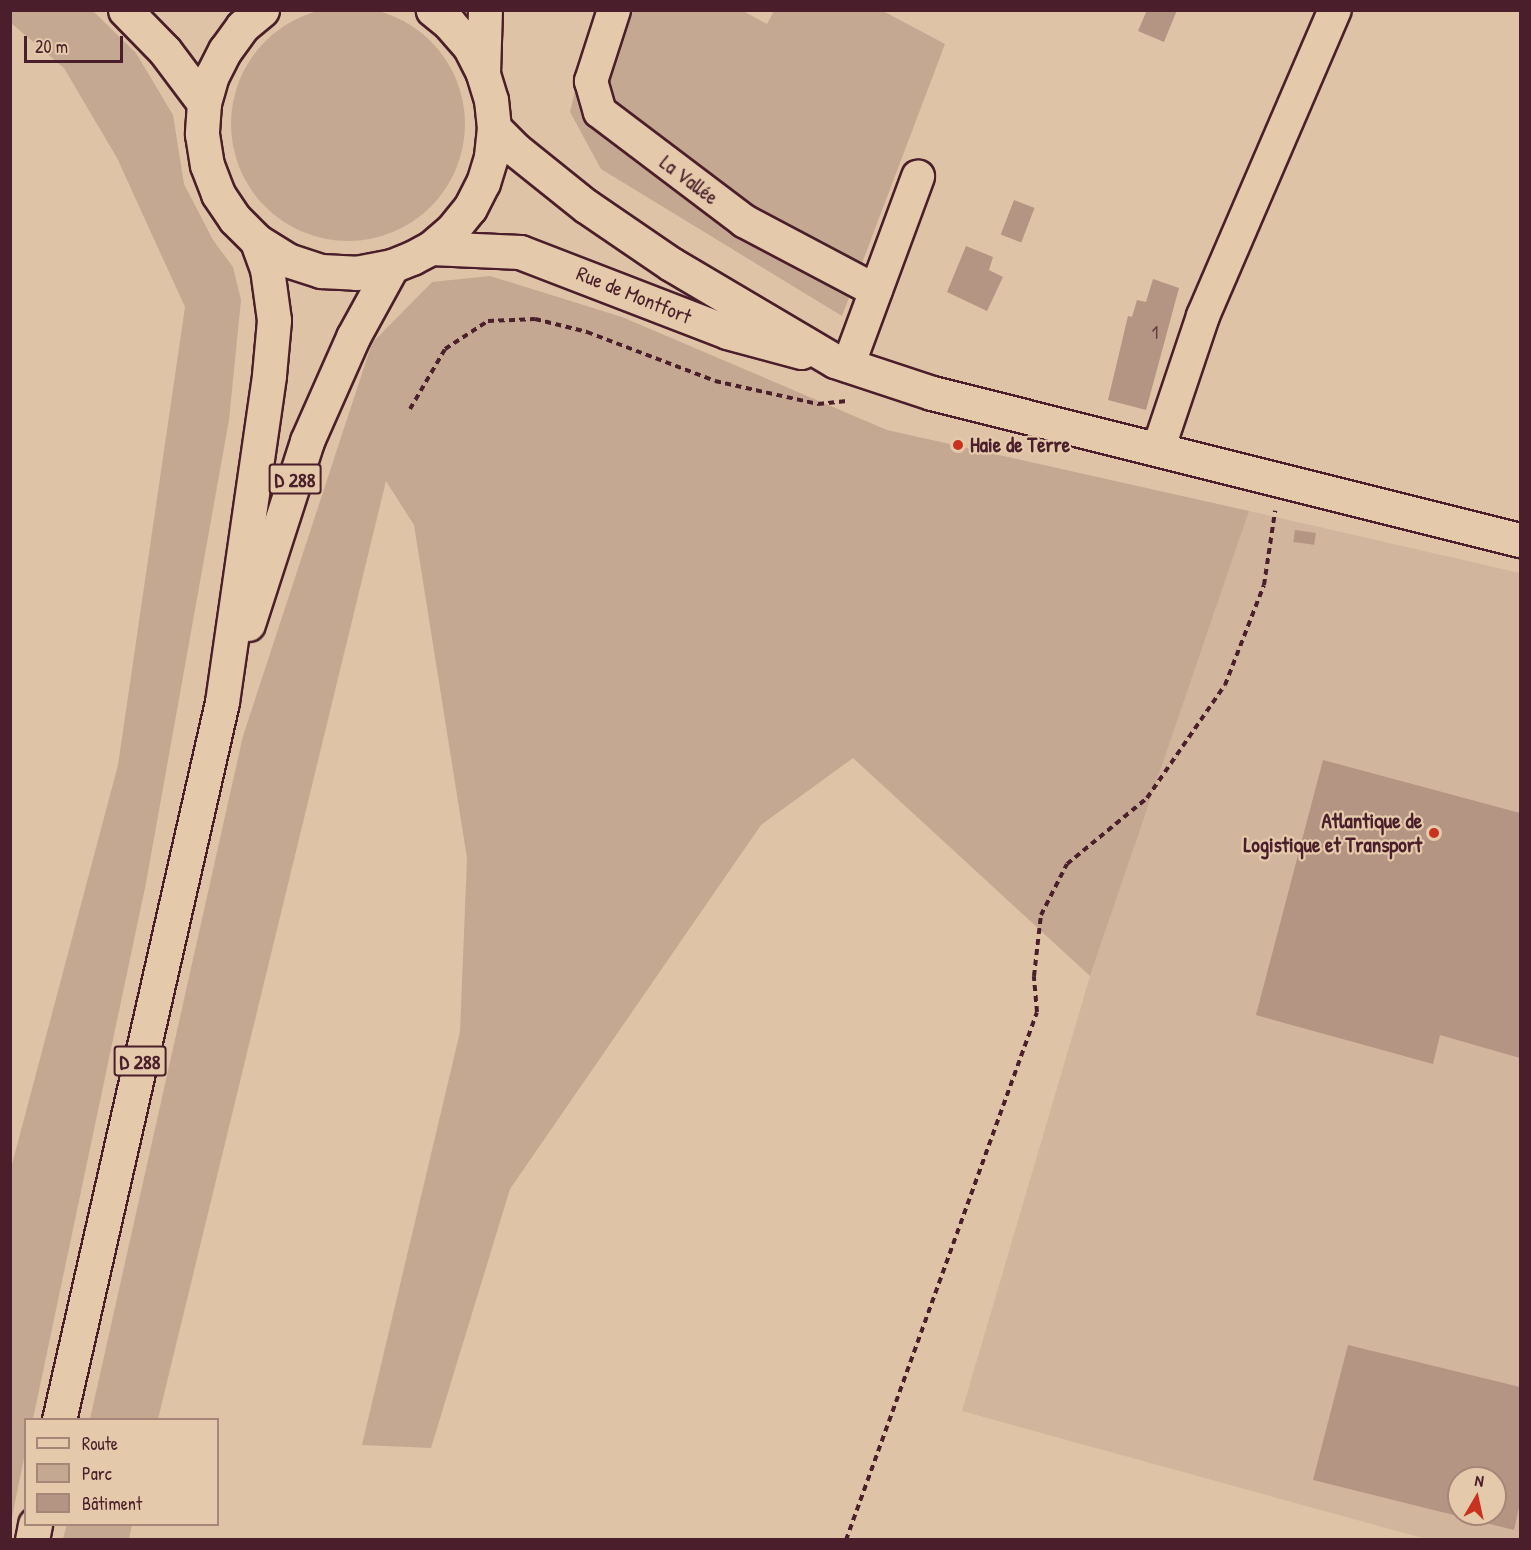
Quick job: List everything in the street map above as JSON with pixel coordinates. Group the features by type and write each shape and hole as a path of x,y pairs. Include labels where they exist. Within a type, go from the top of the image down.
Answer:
{"main road":[{"path":"125,10 165,51 191,82 204,103"},
{"path":"261,10 242,27 225,50 212,75 204,103 202,134 210,174 218,194 235,219 257,241 287,260 321,271 356,273 392,266 430,248 464,215 483,183 491,156 494,128 491,100 483,73 469,46 449,22 433,10"},
{"path":"483,73 485,10"},
{"path":"494,128 525,158 595,213 671,264 742,303 842,364 932,393 1521,540"},
{"name":"D 288","path":"59,1418 222,702 269,375 274,320 267,269 257,241"},
{"name":"Rue de Montfort","path":"430,248 520,252 727,332 842,364"},
{"name":"D 288","path":"222,702 307,441 353,337 392,266"}],"street":[{"name":"La Vallée","path":"614,10 591,81 600,112 744,221 876,291"},
{"path":"1158,450 1203,316 1335,10"},
{"path":"842,364 876,291 918,177"}],"path":[{"path":"410,409 445,349 488,321 535,319 587,332 715,381 818,404 852,401"},
{"path":"846,1539 1037,1012 1034,976 1041,915 1067,864 1147,798 1225,685 1264,585 1278,480"}],"shaded area":[{"path":"1249,511 1520,573 1520,1539 1426,1539 962,1411 1090,976"}],"green space":[{"path":"348,7 371,9 393,16 413,27 431,41 445,59 456,79 463,101 465,124 463,147 456,169 445,189 431,207 413,221 393,232 371,239 348,241 325,239 303,232 283,221 265,207 251,189 240,169 233,147 231,124 233,101 240,79 251,59 265,41 283,27 303,16 325,9"},
{"path":"11,10 93,11 136,53 173,115 184,184 213,240 233,267 241,300 229,420 146,883 33,1418 24,1418 24,1458 11,1522 11,1168 118,765 185,307 117,158 64,68 11,23"},
{"path":"594,11 743,11 767,24 774,11 883,11 945,44 842,316 601,169 570,112"},
{"path":"490,276 622,317 887,430 1249,511 1090,976 853,758 761,825 510,1189 431,1448 362,1445 460,1032 467,858 414,525 386,481 158,1418 90,1418 243,736 372,343 432,282"},
{"path":"66,1526 132,1526 129,1539 63,1539"}],"building":[{"path":"1147,10 1177,10 1164,42 1138,31"},
{"path":"1014,200 1035,208 1021,242 1001,235"},
{"path":"966,246 993,257 989,270 1003,277 987,311 947,292"},
{"path":"1153,279 1179,288 1146,410 1108,400 1128,316 1132,317 1137,300 1146,302"},
{"path":"1295,530 1316,533 1314,545 1293,542"},
{"path":"1323,760 1520,813 1520,1058 1440,1035 1433,1064 1256,1015"},
{"path":"1348,1345 1520,1387 1520,1503 1514,1530 1498,1526 1507,1526 1507,1466 1447,1466 1447,1513 1313,1480"}],"place":[{"name":"Haie de Terre","path":"958,445"},
{"name":"Atlantique de Logistique et Transport","path":"1434,833"}]}
